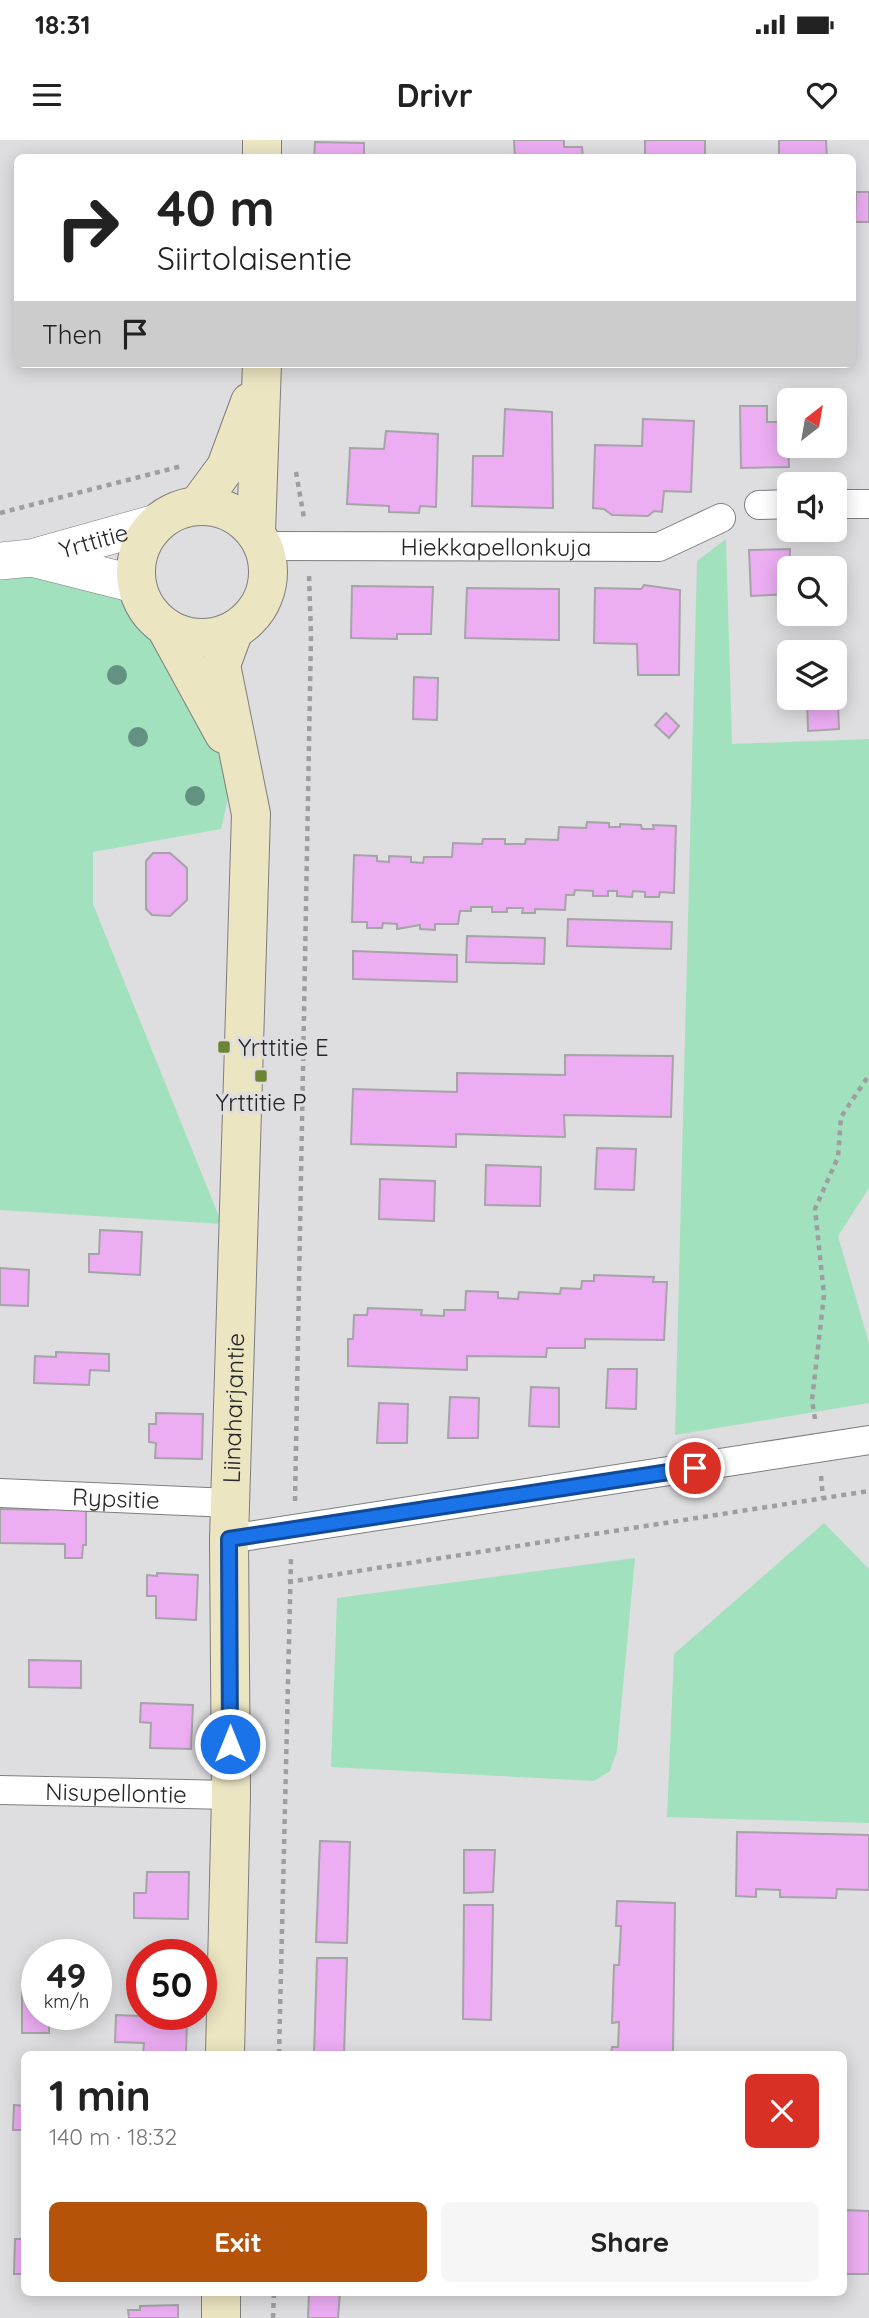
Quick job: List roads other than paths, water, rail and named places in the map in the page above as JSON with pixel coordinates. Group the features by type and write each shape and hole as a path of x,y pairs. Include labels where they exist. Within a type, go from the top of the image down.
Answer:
{"main road":[{"path":"260,539 230,512 198,505 178,509 156,523 139,549 135,584 153,618 166,628 201,639 234,630 260,605 268,583 268,562 242,470 262,368"},
{"path":"198,505 242,470"},
{"name":"Liinaharjantie","path":"166,628 239,763"},
{"name":"Liinaharjantie","path":"225,2051 231,1795 230,1521 251,814 221,666 234,630"},
{"path":"221,2318 222,2296"}],"street":[{"path":"847,504 869,503"},
{"path":"759,505 777,505"},
{"name":"Hiekkapellonkuja","path":"260,539 309,545 659,547 721,518"},
{"name":"Yrttitie","path":"15,559 156,523"},
{"name":"Yrttitie","path":"15,559 135,584"},
{"name":"Rypsitie","path":"0,1493 294,1531 869,1440"},
{"name":"Nisupellontie","path":"0,1790 231,1795"}],"place":[{"name":"Yrttitie E","path":"224,1047"},
{"name":"Yrttitie P","path":"261,1076"}]}
